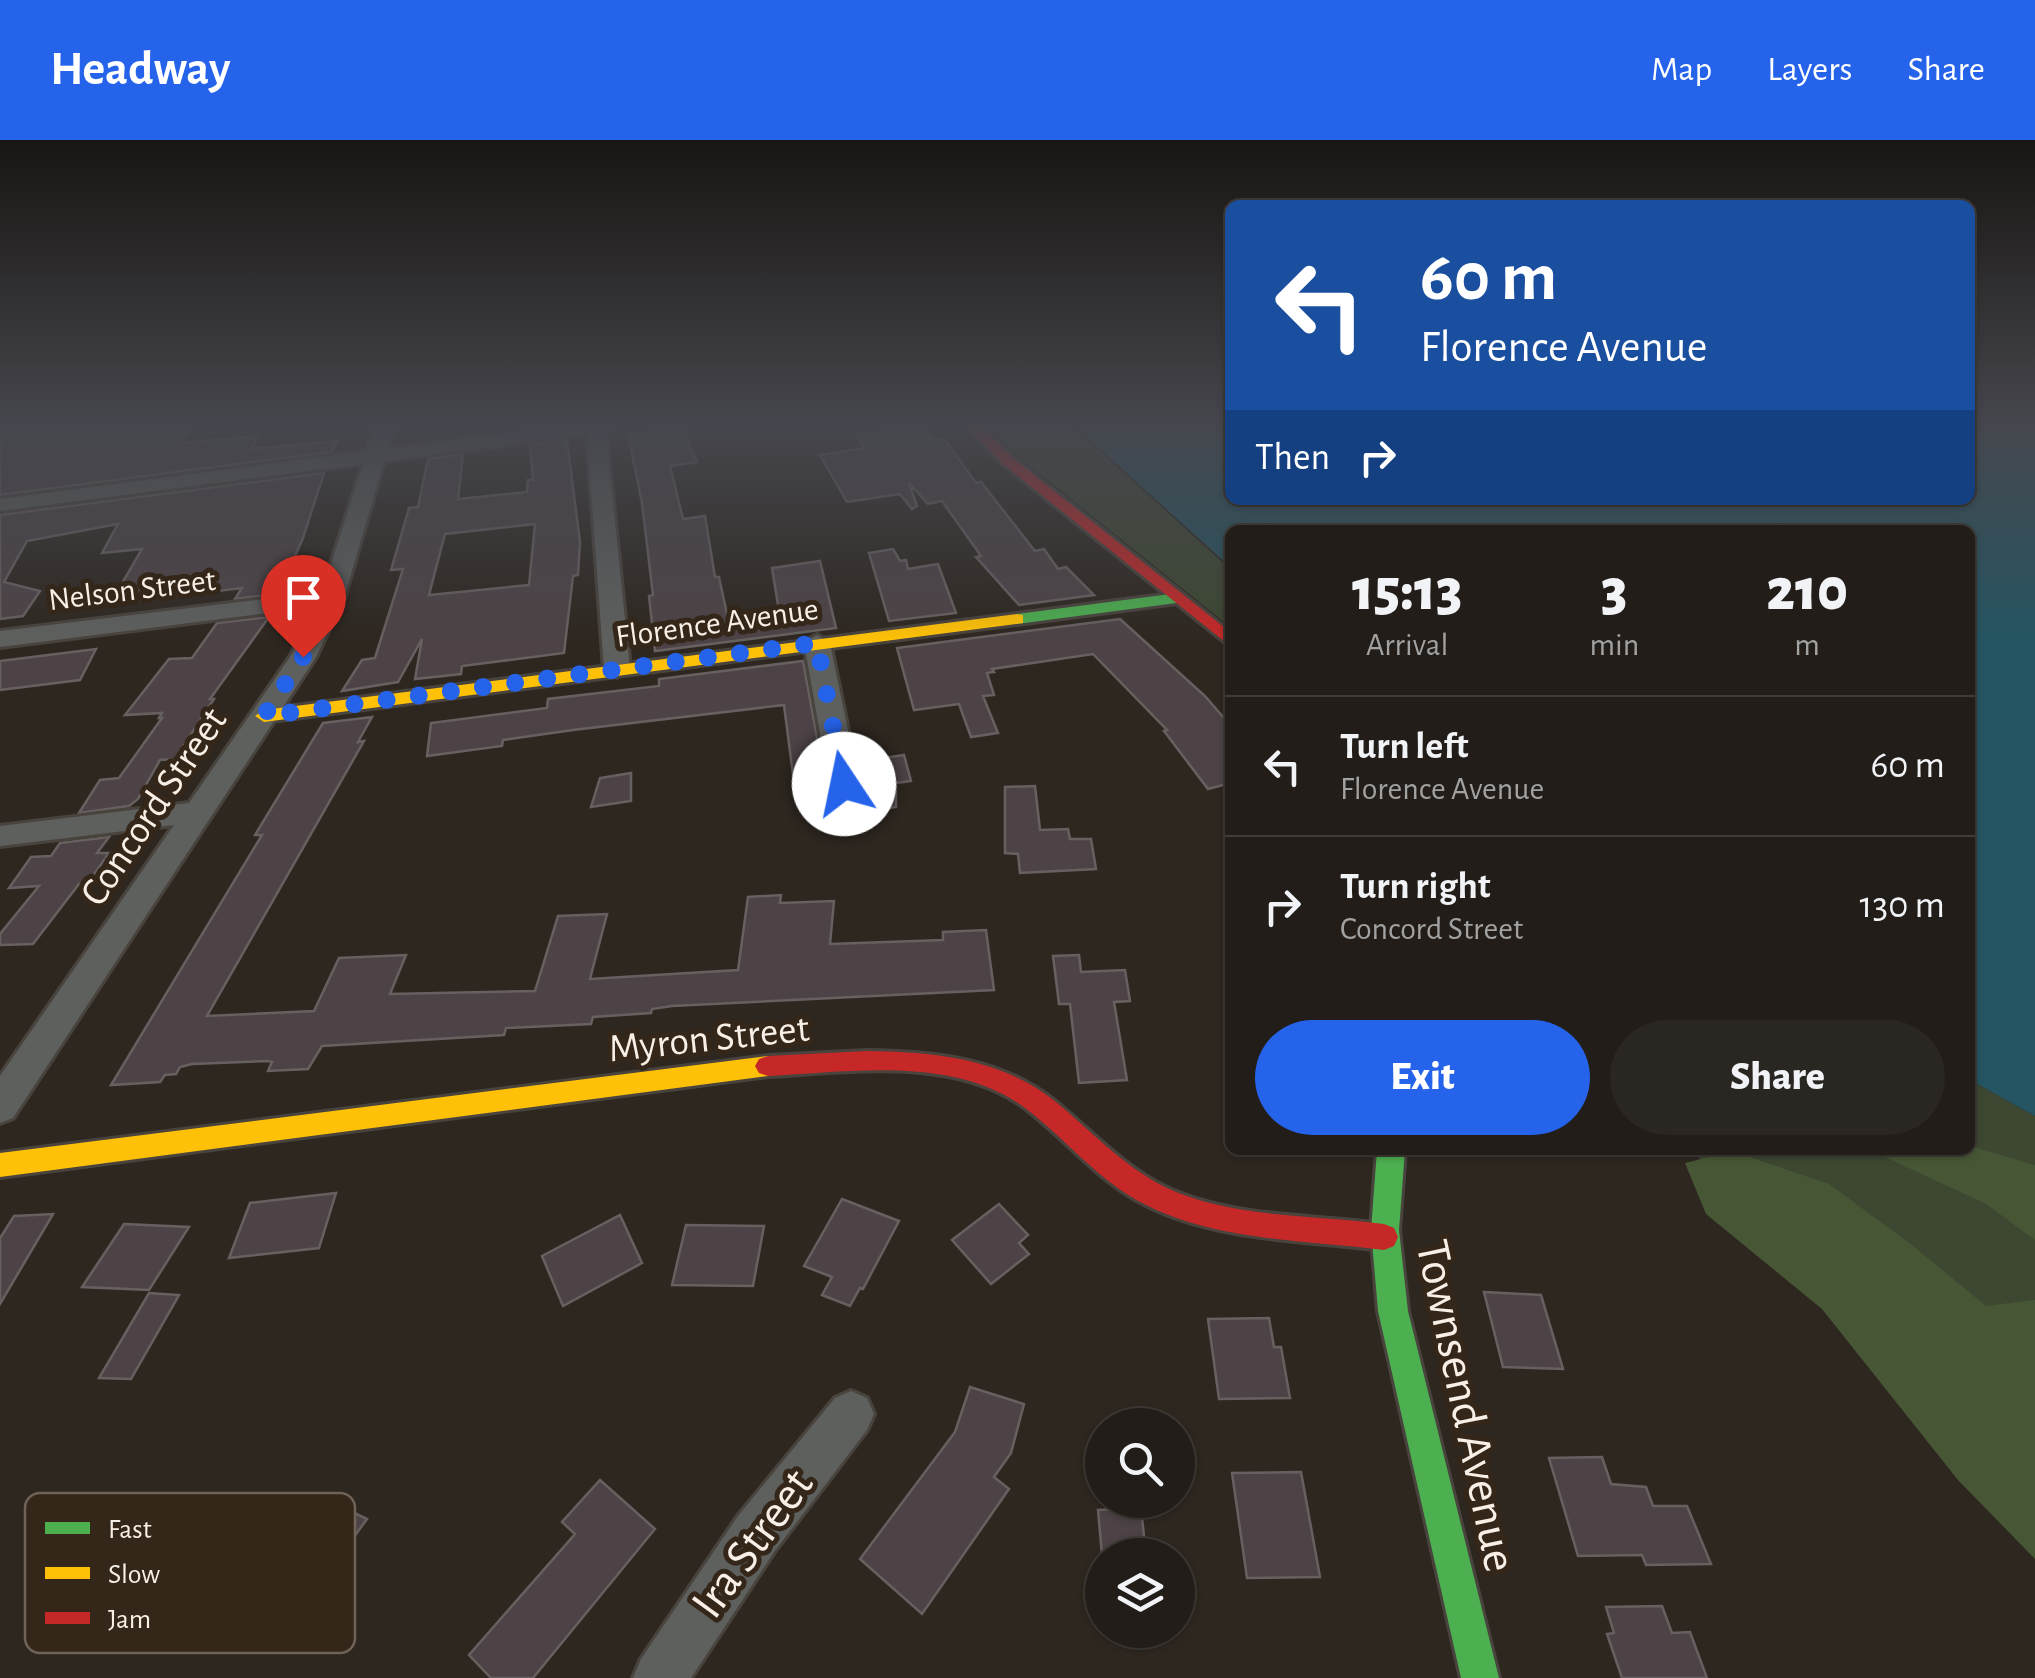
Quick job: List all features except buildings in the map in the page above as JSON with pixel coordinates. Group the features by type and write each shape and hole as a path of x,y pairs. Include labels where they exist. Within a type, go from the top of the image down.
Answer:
{"street":[{"path":"0,506 63,498"},
{"name":"Concord Street","path":"0,1107 303,657 332,598 363,498"},
{"path":"607,498 618,669"},
{"path":"1054,498 1225,637"},
{"name":"Nelson Street","path":"0,638 332,598"},
{"name":"Florence Avenue","path":"264,716 1178,598"},
{"path":"817,643 844,784"},
{"path":"0,836 198,812"},
{"name":"Myron Street","path":"0,1165 762,1066 891,1060 963,1068 1024,1093 1126,1178 1173,1204 1228,1216 1384,1237"},
{"name":"Townsend Avenue","path":"1391,1155 1384,1237 1401,1356 1480,1678"},
{"name":"Ira Street","path":"660,1678 756,1534 851,1414"}],"green space":[{"path":"1069,498 1151,498 1225,564 1225,623"},
{"path":"1975,1083 2035,1116 2035,1475 1696,1155 1975,1155"},
{"path":"1975,1147 2035,1165 2035,1240 1986,1204 1881,1155 1975,1155"},
{"path":"1716,1155 1744,1155 1829,1184 1986,1306 2035,1300 2035,1559 1958,1480 1822,1309 1706,1214 1685,1163"}],"water":[{"path":"1154,498 1225,498 1225,505 1975,505 1975,498 2035,498 2035,1116 1975,1083 1975,525 1225,525 1225,562"}],"traffic: fast":[{"path":"1017,619 1178,598"},
{"path":"1391,1155 1385,1230 1393,1311 1480,1678"}],"traffic: slow":[{"path":"264,716 1017,619"},
{"path":"0,1165 768,1066"}],"traffic: jam":[{"path":"1053,498 1225,637"},
{"path":"768,1066 867,1061 937,1064 970,1070 1028,1096 1115,1170 1174,1204 1250,1221 1384,1237"}],"route":[{"path":"303,657 264,716 817,643 844,784"}]}
